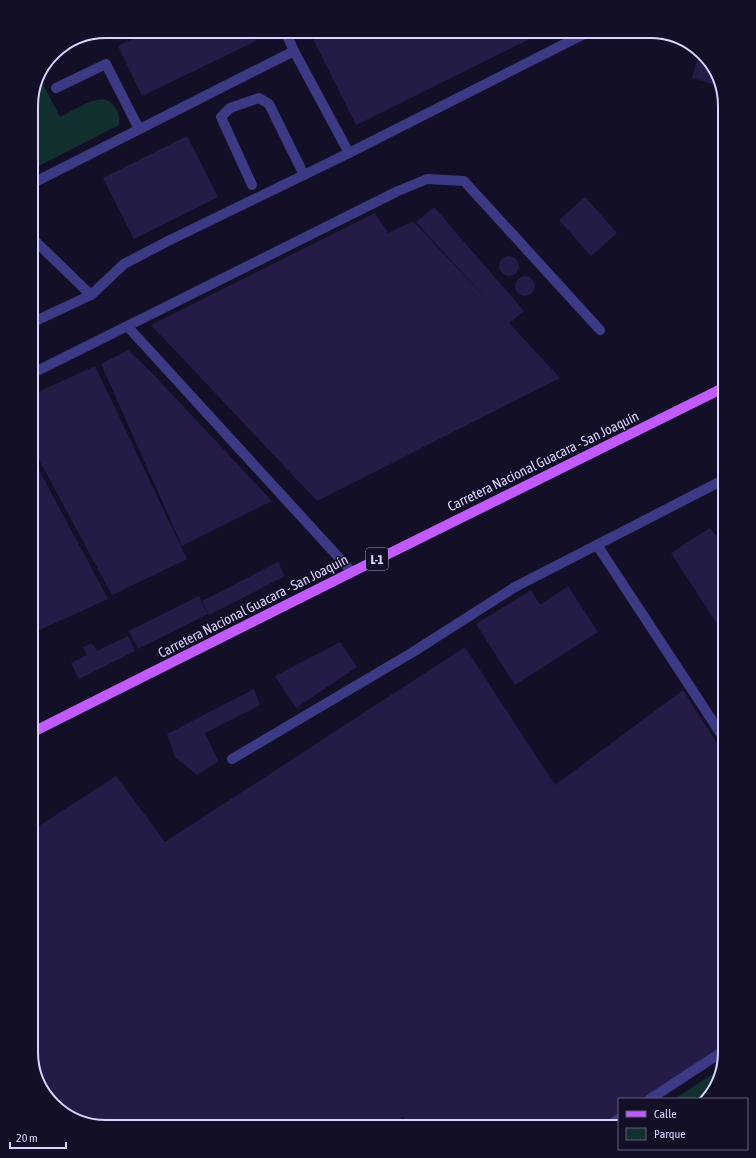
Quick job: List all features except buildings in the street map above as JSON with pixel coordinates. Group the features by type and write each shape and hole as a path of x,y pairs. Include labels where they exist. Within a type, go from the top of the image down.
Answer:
{"main road":[{"name":"Carretera Nacional Guacara - San Joaquín","path":"38,730 352,572 718,390"}],"lane":[{"path":"288,38 349,154"},
{"path":"38,319 91,295 124,264 349,154 576,38"},
{"path":"38,180 294,51"},
{"path":"56,88 106,64 139,130"},
{"path":"252,185 221,117 230,108 259,98 269,104 304,175"},
{"path":"38,371 398,191 427,179 464,181 600,330"},
{"path":"38,243 91,295"},
{"path":"128,327 352,572"},
{"path":"232,759 413,652 515,587 718,483"},
{"path":"597,545 718,729"},
{"path":"652,1098 718,1055"}],"green space":[{"path":"42,82 60,117 96,100 103,100 110,102 115,107 119,118 119,125 38,166 38,102"},
{"path":"715,1073 709,1086 700,1098 676,1098"}]}
